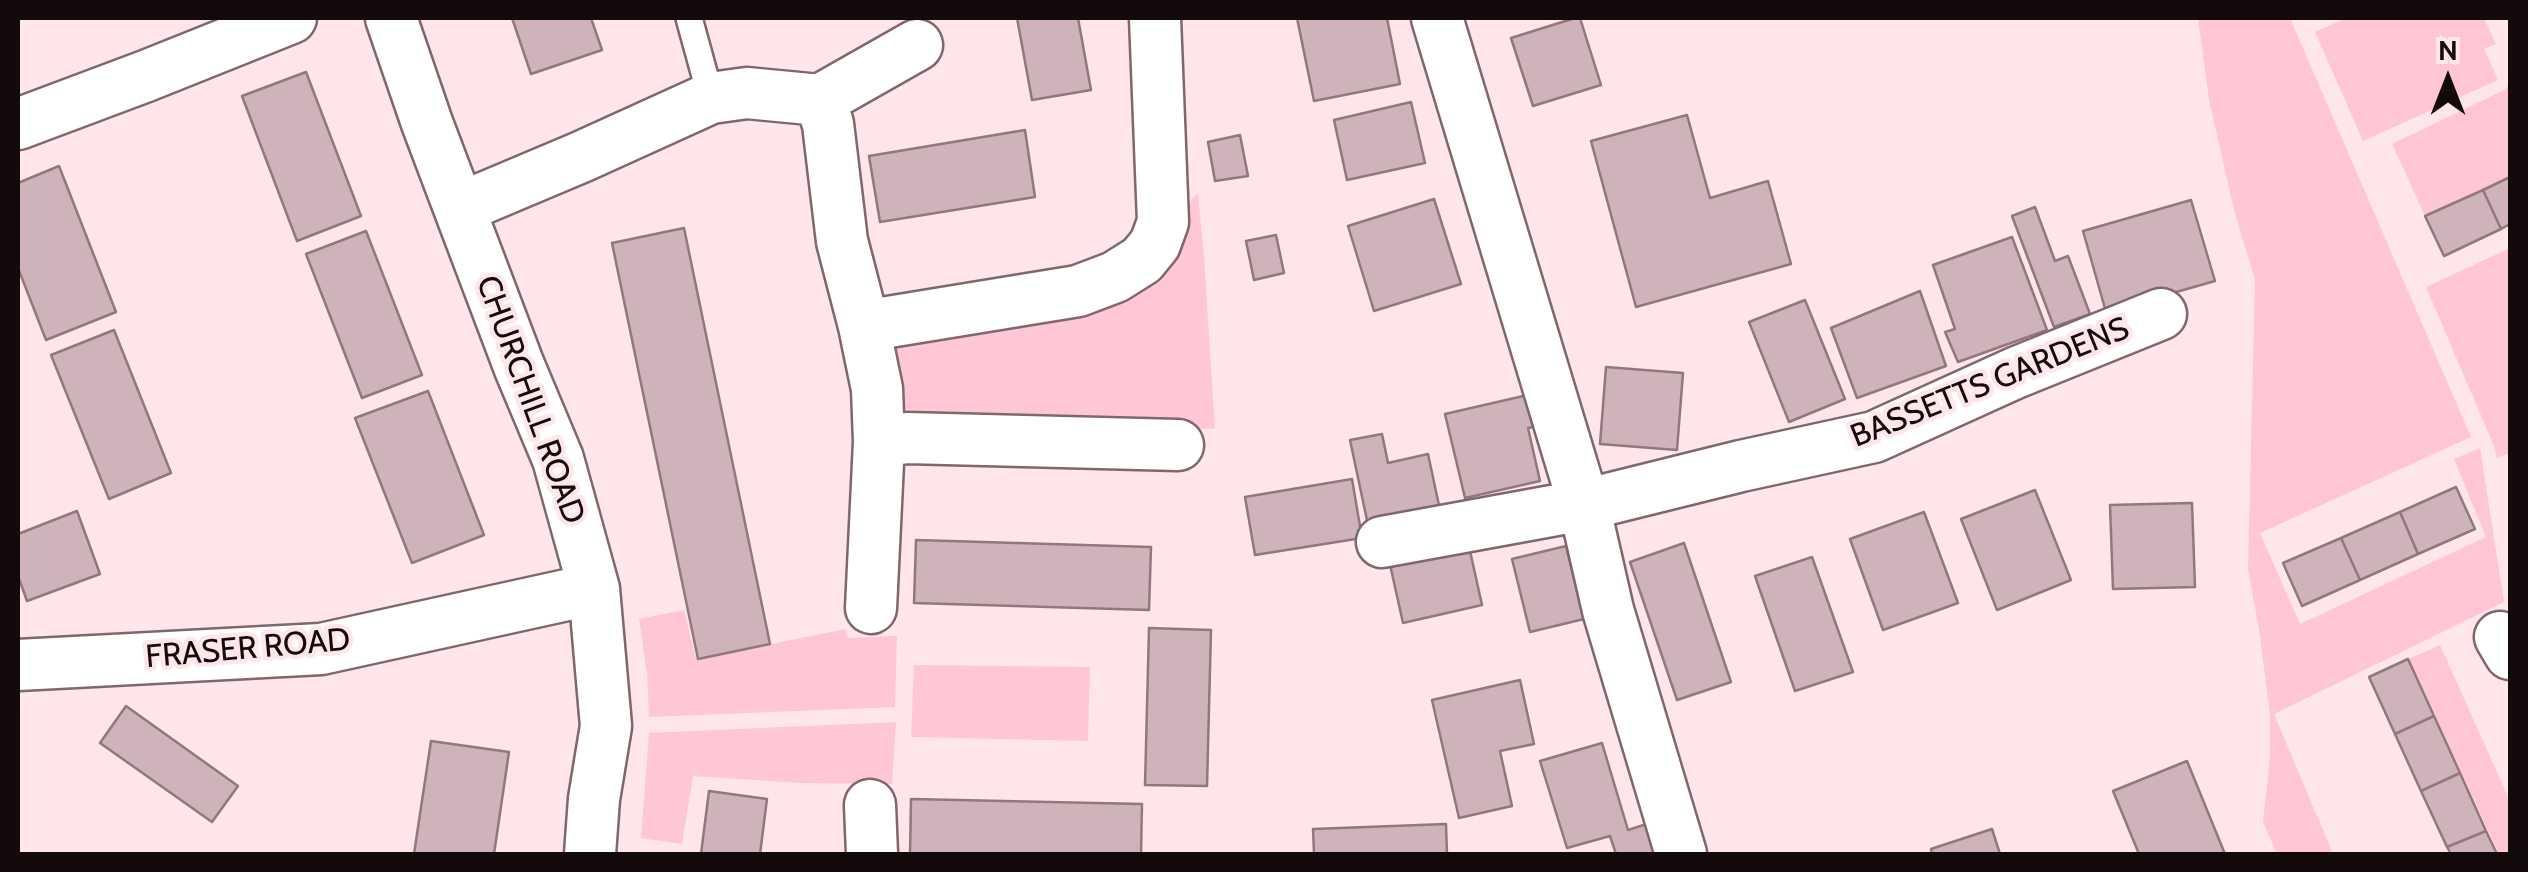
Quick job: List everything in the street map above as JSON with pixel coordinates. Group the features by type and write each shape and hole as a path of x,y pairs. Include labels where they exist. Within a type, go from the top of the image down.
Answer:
{"street":[{"path":"18,124 291,18"},
{"name":"CHURCHILL ROAD","path":"391,18 519,366 558,459 594,590 606,726 590,854"},
{"path":"864,326 1078,291 1142,260 1154,244 1162,222 1155,18"},
{"path":"1438,18 1584,505 1608,610 1682,854"},
{"path":"460,208 712,98 748,93 820,100 917,45"},
{"path":"820,100 828,124 842,242 877,389 879,442 870,608"},
{"name":"BASSETTS GARDENS","path":"1382,542 1584,505 1874,437 2015,373 2161,314"},
{"path":"879,442 907,438 1178,445"},
{"name":"FRASER ROAD","path":"18,665 321,649 594,590"},
{"path":"870,805 872,854"}],"lane":[{"path":"689,18 712,98"}],"shaded area":[{"path":"2198,18 2290,18 2471,437 2260,533 2300,624 2486,537 2454,459 2480,448 2504,602 2274,714 2333,854 2277,854 2263,822 2270,715 2248,569 2255,280 2234,210 2209,100"},
{"path":"2346,18 2484,18 2496,44 2484,49 2498,80 2363,141 2315,32"},
{"path":"2510,84 2510,177 2425,216 2392,144"},
{"path":"1198,194 1215,429 967,418 904,409 896,395 890,361 897,347 921,336 1059,313 1140,293 1176,253 1191,200"},
{"path":"2510,248 2510,453 2497,458 2426,287"},
{"path":"684,610 696,659 846,629 847,638 897,636 895,707 649,717 639,619"},
{"path":"2440,645 2510,801 2510,854 2499,854 2409,659"},
{"path":"914,665 1090,667 1088,741 911,737"},
{"path":"896,722 892,784 693,776 682,844 641,838 649,733"}],"building":[{"path":"512,18 591,18 602,50 531,74"},
{"path":"1017,18 1078,18 1091,90 1032,100"},
{"path":"1297,18 1387,18 1400,84 1314,101"},
{"path":"1580,18 1601,85 1533,106 1511,38"},
{"path":"306,72 361,216 297,241 242,96"},
{"path":"1411,102 1425,163 1347,180 1334,120"},
{"path":"1687,115 1710,198 1768,181 1791,264 1636,307 1591,141"},
{"path":"1025,130 1035,197 880,222 869,156"},
{"path":"1240,135 1248,176 1215,181 1208,142"},
{"path":"59,166 116,312 46,340 18,268 18,183"},
{"path":"2510,177 2510,224 2501,229 2483,190"},
{"path":"2483,190 2501,229 2444,256 2425,216"},
{"path":"1434,199 1461,284 1374,311 1348,226"},
{"path":"2191,200 2215,281 2106,312 2083,231"},
{"path":"2035,207 2055,261 2068,256 2090,314 2054,327 2012,216"},
{"path":"684,228 770,644 698,659 612,243"},
{"path":"366,231 422,375 362,398 306,254"},
{"path":"1276,235 1284,273 1254,280 1246,241"},
{"path":"2012,237 2047,330 1958,362 1945,332 1955,329 1933,265"},
{"path":"1920,291 1946,366 1857,398 1831,328"},
{"path":"1805,300 1845,399 1789,422 1749,322"},
{"path":"114,330 171,473 109,499 51,355"},
{"path":"1606,367 1683,373 1677,450 1600,444"},
{"path":"428,391 484,535 412,563 355,418"},
{"path":"1532,394 1539,426 1528,428 1540,481 1465,498 1445,414"},
{"path":"1382,434 1388,463 1428,454 1440,510 1368,525 1350,440"},
{"path":"1352,479 1362,538 1255,555 1245,497"},
{"path":"2456,487 2475,529 2418,554 2400,512"},
{"path":"2035,490 2071,580 1997,610 1961,519"},
{"path":"2192,503 2195,587 2113,589 2110,505"},
{"path":"77,511 100,574 27,601 18,576 18,534"},
{"path":"1924,512 1958,603 1883,630 1850,539"},
{"path":"2400,512 2418,554 2360,580 2341,538"},
{"path":"2341,538 2360,580 2302,606 2283,563"},
{"path":"916,540 1151,547 1149,610 914,603"},
{"path":"1468,542 1482,605 1403,623 1389,560"},
{"path":"1684,543 1731,682 1677,700 1630,562"},
{"path":"1566,546 1584,619 1530,632 1512,559"},
{"path":"1812,557 1853,672 1795,691 1755,576"},
{"path":"1149,628 1211,630 1207,786 1145,785"},
{"path":"2408,659 2434,716 2395,734 2369,677"},
{"path":"1520,680 1534,744 1500,751 1512,806 1459,818 1432,700"},
{"path":"126,706 238,786 212,822 100,743"},
{"path":"2434,716 2460,773 2421,791 2395,734"},
{"path":"431,741 509,752 494,854 414,854"},
{"path":"1602,743 1628,830 1650,823 1659,854 1616,854 1610,836 1567,848 1540,761"},
{"path":"2187,761 2225,854 2139,854 2113,791"},
{"path":"2460,773 2486,831 2447,847 2421,791"},
{"path":"709,791 767,799 760,854 701,854"},
{"path":"911,799 1142,804 1141,854 910,854"},
{"path":"1446,824 1447,854 1314,854 1313,829"},
{"path":"1992,829 2000,854 1932,854 1931,849"},
{"path":"2486,831 2497,854 2451,854 2447,847"}]}
